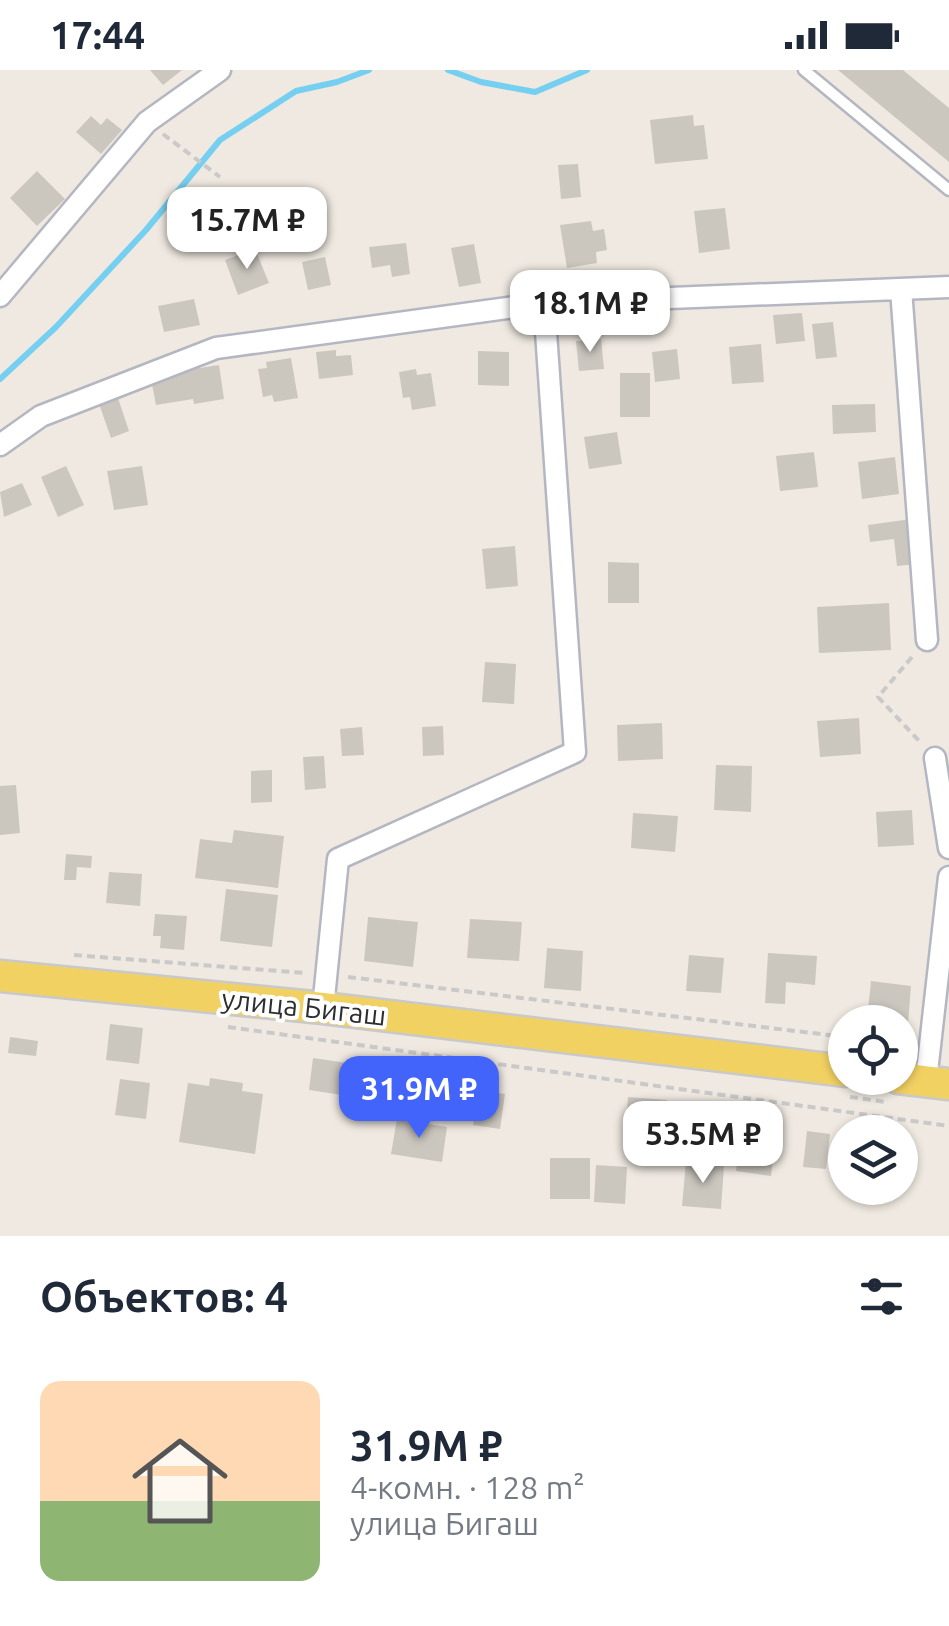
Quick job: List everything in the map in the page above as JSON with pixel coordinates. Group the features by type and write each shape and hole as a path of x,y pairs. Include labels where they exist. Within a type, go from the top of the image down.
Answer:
{"main road":[{"name":"улица Бигаш","path":"0,976 323,1008 828,1069"}],"street":[{"path":"0,296 147,122 220,70"},
{"path":"0,446 42,416 216,348 544,303 949,287"},
{"path":"901,289 927,640"},
{"path":"323,1008 338,860 575,752 544,303"},
{"path":"935,758 949,848"},
{"path":"924,1081 949,878"}],"lane":[{"path":"804,70 949,190"}],"path":[{"path":"147,122 220,178"},
{"path":"927,640 878,697 935,758"},
{"path":"58,954 327,974 828,1036"},
{"path":"222,1026 949,1126"}],"building":[{"path":"150,70 182,70 163,85"},
{"path":"838,70 903,70 949,108 949,162"},
{"path":"693,115 694,126 704,125 708,159 655,164 650,120"},
{"path":"91,116 101,125 107,118 122,130 101,154 76,132"},
{"path":"578,164 581,197 561,199 558,165"},
{"path":"37,171 65,199 37,226 10,198"},
{"path":"725,208 730,249 699,253 694,211"},
{"path":"591,221 593,231 604,229 607,250 596,252 597,263 567,268 560,225"},
{"path":"406,243 410,274 392,277 390,265 372,268 369,247"},
{"path":"474,244 481,283 459,287 451,248"},
{"path":"255,249 269,283 238,295 225,260"},
{"path":"325,257 331,285 308,290 302,262"},
{"path":"194,299 200,325 164,332 158,306"},
{"path":"802,313 805,341 776,344 773,315"},
{"path":"833,322 837,357 816,359 812,324"},
{"path":"601,339 604,369 579,371 576,341"},
{"path":"761,344 764,382 732,384 729,347"},
{"path":"677,349 680,379 655,382 652,352"},
{"path":"336,350 336,356 351,355 353,375 319,379 316,352"},
{"path":"478,351 509,352 509,386 478,385"},
{"path":"291,358 298,398 274,402 272,395 263,397 258,369 267,368 266,362"},
{"path":"219,365 224,399 156,405 150,374"},
{"path":"416,369 417,375 431,373 436,406 412,410 410,397 403,398 399,372"},
{"path":"620,373 650,373 650,417 620,417"},
{"path":"117,395 129,431 111,438 98,401"},
{"path":"875,404 876,432 833,434 832,405"},
{"path":"617,432 622,464 589,469 584,437"},
{"path":"814,452 818,487 780,491 776,456"},
{"path":"895,457 899,494 862,499 858,462"},
{"path":"66,466 84,505 58,517 41,477"},
{"path":"142,466 148,505 114,510 107,471"},
{"path":"22,483 32,505 4,517 0,492"},
{"path":"911,519 916,564 897,566 894,539 870,542 868,525"},
{"path":"515,546 518,586 486,589 482,549"},
{"path":"608,562 639,563 639,603 608,603"},
{"path":"889,603 891,650 819,653 817,607"},
{"path":"485,662 516,664 514,704 482,702"},
{"path":"859,718 861,754 820,757 817,721"},
{"path":"662,723 663,759 618,761 617,725"},
{"path":"443,726 444,755 423,756 422,727"},
{"path":"362,727 364,755 342,756 340,729"},
{"path":"324,756 326,788 305,790 303,757"},
{"path":"716,765 752,766 751,812 714,810"},
{"path":"272,770 272,802 251,803 251,771"},
{"path":"16,785 20,833 0,835 0,786"},
{"path":"912,810 914,845 878,847 876,812"},
{"path":"633,813 678,816 675,852 631,848"},
{"path":"234,830 284,836 278,888 195,878 200,839 232,843"},
{"path":"66,854 92,856 91,868 77,867 76,880 64,880"},
{"path":"109,872 142,874 140,906 106,903"},
{"path":"226,889 278,895 272,947 220,941"},
{"path":"155,914 187,916 184,950 160,948 161,936 153,936"},
{"path":"368,917 418,922 413,967 364,961"},
{"path":"470,919 522,922 519,961 467,958"},
{"path":"547,948 583,951 581,991 544,988"},
{"path":"768,953 817,956 815,985 786,982 785,1004 765,1003"},
{"path":"689,955 724,958 721,993 686,991"},
{"path":"871,981 911,986 910,1005 869,1005"},
{"path":"110,1024 143,1028 139,1064 106,1060"},
{"path":"10,1037 38,1041 36,1056 8,1053"},
{"path":"313,1058 354,1064 349,1096 309,1090"},
{"path":"385,1067 428,1075 421,1117 378,1110"},
{"path":"210,1078 243,1083 242,1091 263,1094 255,1154 179,1142 188,1083 209,1086"},
{"path":"120,1079 150,1083 146,1119 115,1115"},
{"path":"478,1090 505,1094 500,1129 473,1125"},
{"path":"628,1097 667,1100 664,1140 625,1137"},
{"path":"397,1119 447,1127 442,1162 391,1154"},
{"path":"807,1131 828,1134 826,1169 803,1167"},
{"path":"740,1136 775,1140 771,1176 736,1171"},
{"path":"550,1158 590,1158 590,1199 550,1199"},
{"path":"686,1162 724,1165 721,1209 682,1206"},
{"path":"596,1165 627,1167 625,1204 594,1202"}],"waterway":[{"path":"0,379 56,327 146,230 220,140 296,91 369,70"},
{"path":"448,70 481,82 535,92 587,70"}]}
